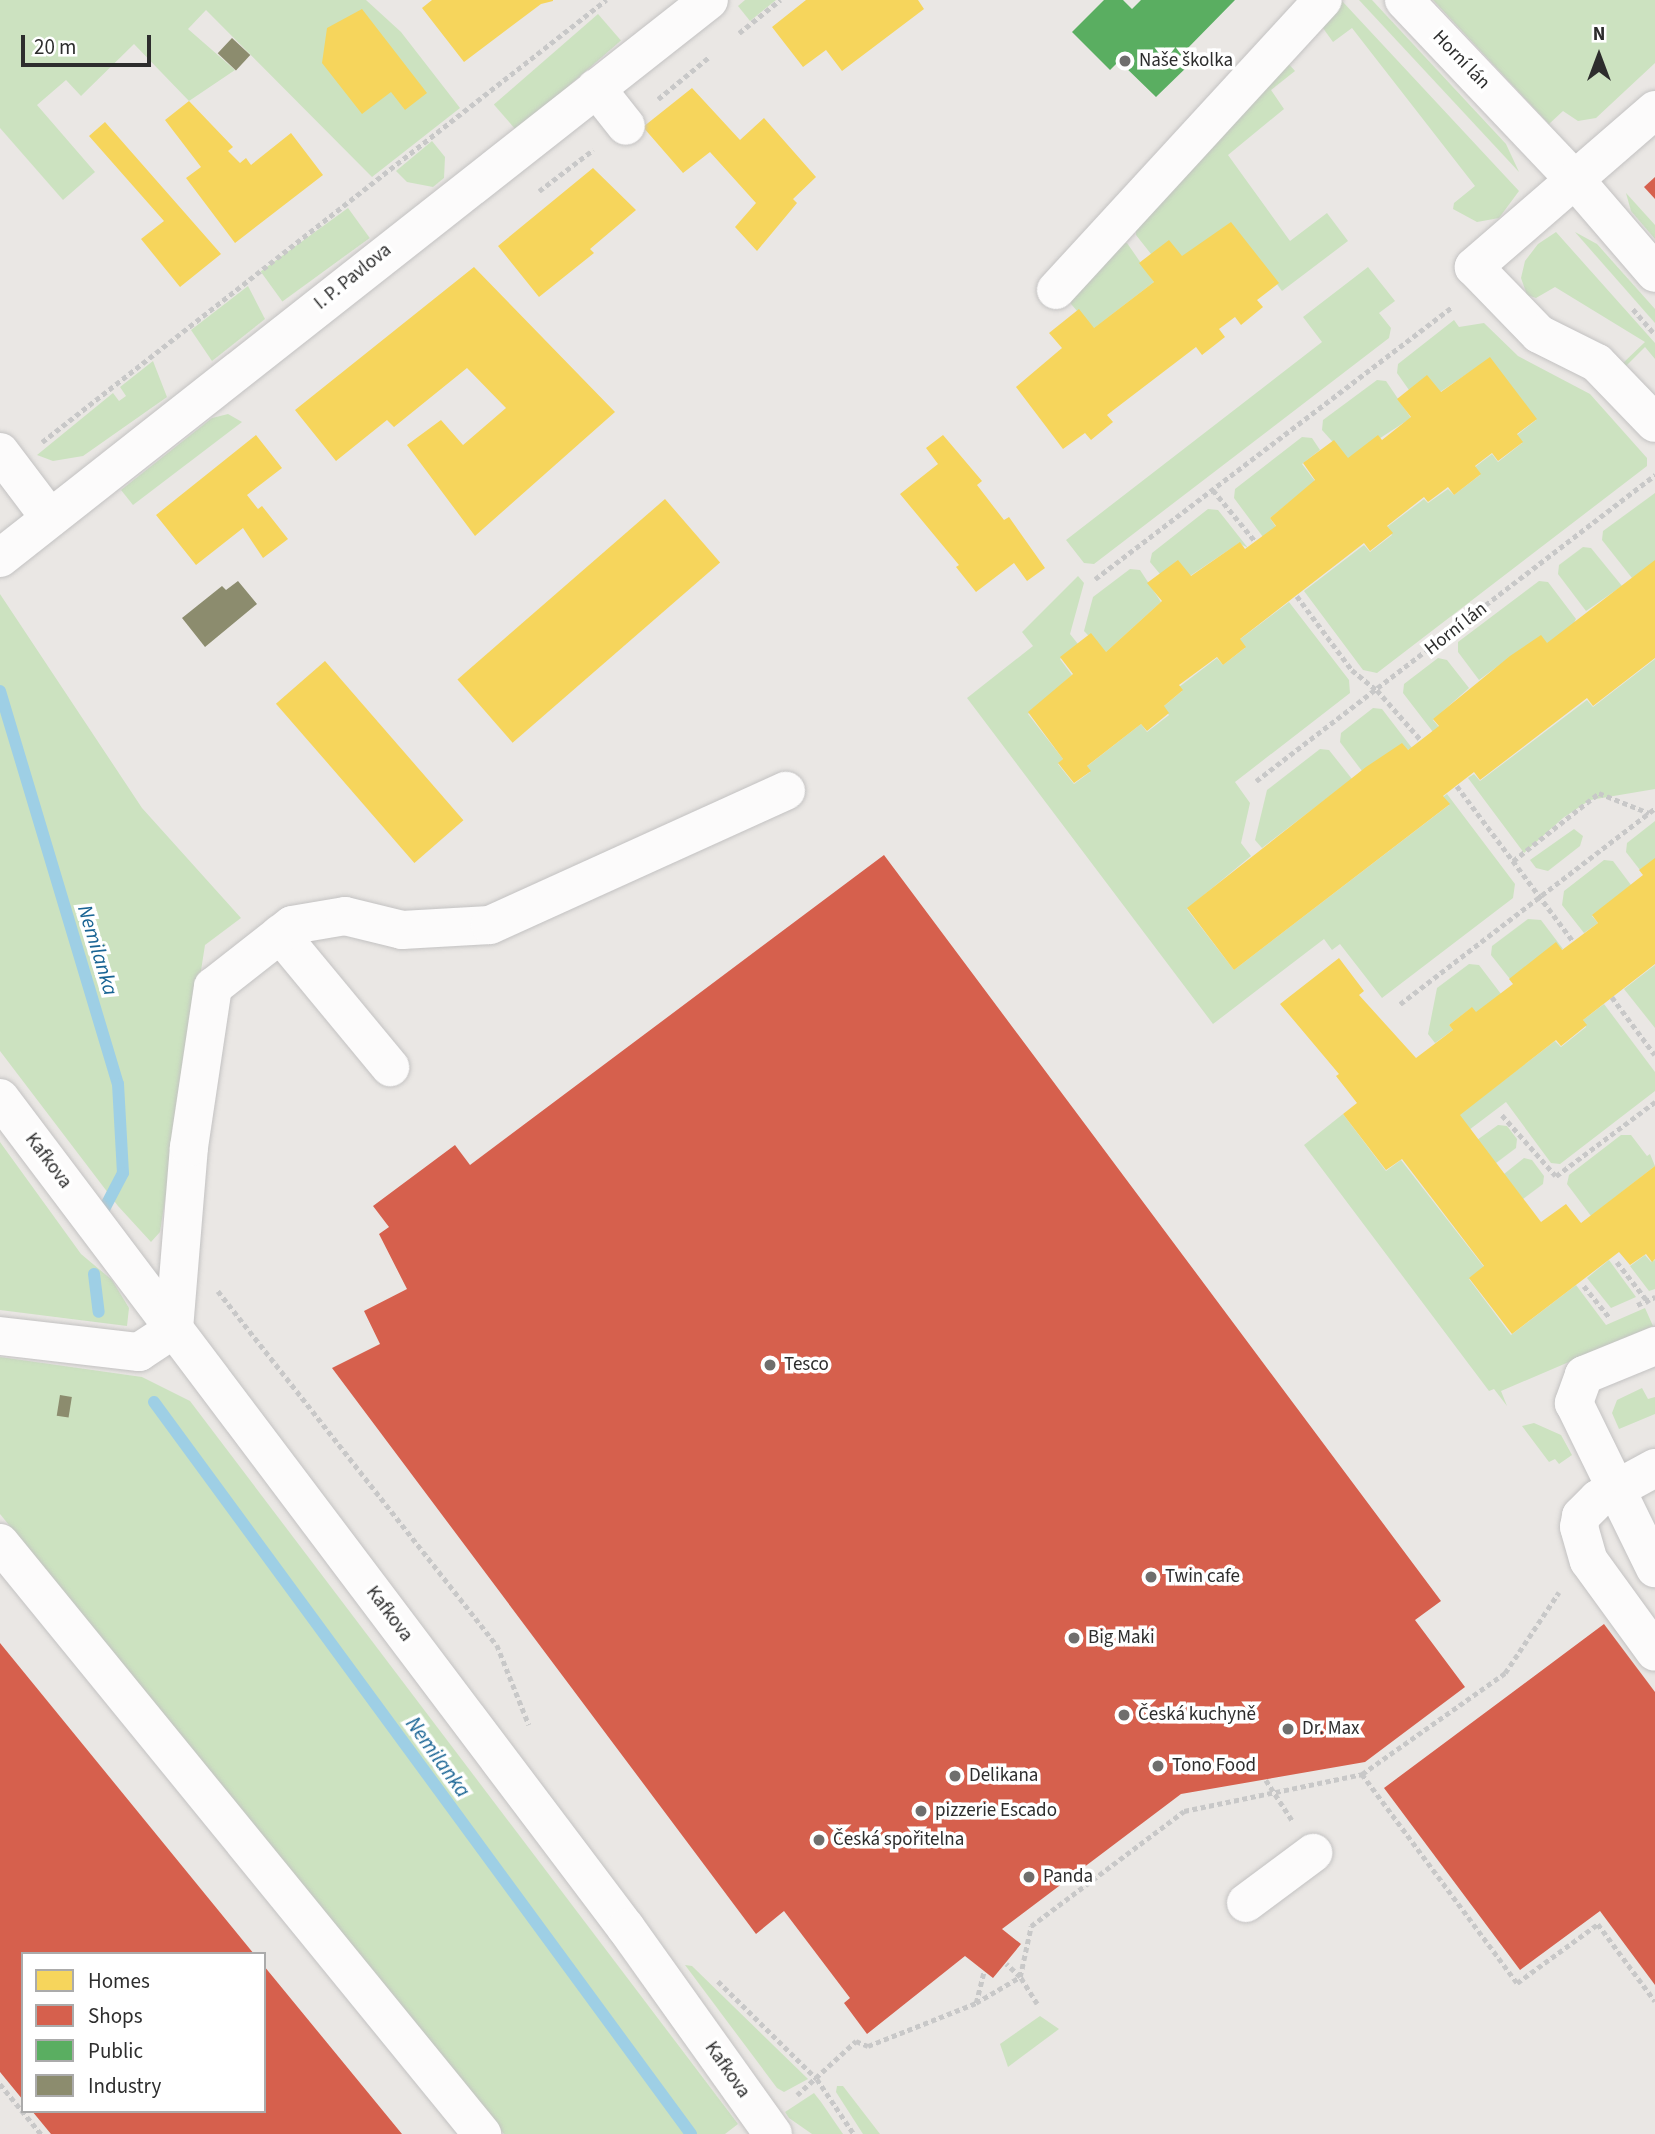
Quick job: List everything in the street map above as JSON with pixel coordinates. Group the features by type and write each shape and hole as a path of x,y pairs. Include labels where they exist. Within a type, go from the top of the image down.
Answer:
{"street":[{"name":"I. P. Pavlova","path":"0,558 709,0"},
{"path":"1056,289 1322,0"},
{"name":"Horní lán","path":"1404,0 1576,181 1655,273"},
{"path":"596,88 626,126"},
{"path":"1655,110 1474,267 1539,334 1597,363 1655,423"},
{"path":"18,450 50,518"},
{"path":"0,1336 139,1352 174,1329 189,1147 214,987 292,925 345,916 402,930 490,925 786,791"},
{"path":"280,934 390,1067"},
{"name":"Kafkova","path":"0,1098 626,1928 774,2134"},
{"path":"1655,1346 1584,1375 1574,1403 1655,1568"},
{"path":"1655,1468 1617,1487 1581,1516 1579,1538 1589,1561 1655,1653"},
{"path":"0,1543 482,2134"},
{"path":"1246,1903 1313,1853"}],"path":[{"path":"18,450 606,0"},
{"path":"735,36 780,0"},
{"path":"626,126 715,52"},
{"path":"1095,579 1454,305"},
{"name":"Horní lán","path":"1256,781 1655,475"},
{"path":"1213,490 1255,541"},
{"path":"1297,596 1352,670 1377,690 1421,740"},
{"path":"1457,786 1573,941"},
{"path":"1513,861 1599,793 1649,813"},
{"path":"1400,1004 1655,808"},
{"path":"1612,997 1655,1055"},
{"path":"1502,1115 1556,1176 1655,1102"},
{"path":"1617,1262 1648,1301 1655,1297"},
{"path":"180,1278 221,1292 497,1646 530,1728"},
{"path":"1584,1286 1608,1318"},
{"path":"791,2099 817,2080 856,2041 868,2046 976,2003 1020,1977 1031,1926 1184,1811 1362,1774 1505,1673 1572,1572 1589,1561"},
{"path":"1362,1774 1517,1983 1598,1924 1655,2001"},
{"path":"1006,1964 1020,1977 1037,2004"},
{"path":"976,2003 984,1971"},
{"path":"716,1979 817,2080 854,2134"},
{"path":"0,2084 21,2110"},
{"path":"24,2113 41,2134"}],"green space":[{"path":"0,0 366,0 401,32 460,108 372,177 206,10 188,29 235,70 189,101 134,44 81,96 66,80 37,105 95,172 63,200 0,128"},
{"path":"745,0 776,0 750,21 738,6"},
{"path":"1359,0 1372,0 1506,144 1519,172"},
{"path":"1433,0 1655,0 1655,63 1596,118 1578,121 1563,111 1549,124"},
{"path":"1342,1 1519,191 1499,218 1477,222 1453,209 1454,203 1475,186 1352,28 1333,42 1320,24"},
{"path":"598,14 621,40 517,131 494,105"},
{"path":"1286,61 1295,71 1271,90 1284,109 1228,155 1290,241 1327,213 1348,241 1282,291 1231,223 1182,257 1151,254 1136,235 1136,222"},
{"path":"432,141 445,157 444,178 433,187 407,182 396,171"},
{"path":"1626,193 1655,225 1655,239 1631,211"},
{"path":"348,208 370,238 282,301 261,271"},
{"path":"1556,232 1655,343 1655,359 1645,347 1626,366 1623,363 1645,342 1555,287 1536,298 1527,295 1521,278 1525,261 1538,244"},
{"path":"1575,232 1597,244 1655,309 1655,323"},
{"path":"1117,243 1127,243 1154,282 1093,329 1071,304 1073,290"},
{"path":"1368,267 1395,301 1379,313 1391,328 1389,338 1094,564 1084,563 1066,540 1322,342 1303,317"},
{"path":"248,286 265,319 212,361 191,330"},
{"path":"1454,320 1459,327 1484,323 1518,356 1590,394 1647,458 1647,466 1377,673 1363,670 1304,591 1364,545 1370,552 1392,535 1387,527 1424,499 1428,503 1448,489 1454,495 1480,475 1475,467 1492,454 1498,462 1522,443 1517,435 1536,420 1489,359 1440,392 1409,390 1397,373 1398,364"},
{"path":"153,361 167,397 83,456 53,461 37,455 113,393 119,401 126,396 120,387"},
{"path":"1377,380 1386,381 1411,418 1348,459 1322,430 1323,420"},
{"path":"228,414 242,422 133,505 121,490 212,418"},
{"path":"1302,437 1312,438 1320,450 1302,464 1315,481 1270,518 1276,527 1263,537 1234,498 1235,489"},
{"path":"1655,493 1655,563 1632,578 1602,540 1603,531"},
{"path":"1208,509 1218,510 1248,548 1239,543 1190,576 1160,574 1150,562 1152,553"},
{"path":"1583,547 1591,548 1622,586 1586,611 1558,574 1559,565"},
{"path":"1130,569 1140,570 1161,602 1105,653 1084,631 1093,597"},
{"path":"1078,576 1084,583 1070,634 1078,644 1060,659 1072,675 1028,714 1063,759 1058,764 1074,784 1090,772 1086,767 1141,724 1147,732 1169,715 1163,707 1182,691 1179,687 1217,658 1223,665 1245,648 1239,640 1289,602 1349,680 1350,693 1235,782 1250,803 1241,843 1251,856 1187,909 1234,970 1449,805 1443,797 1447,794 1515,884 1513,898 1382,998 1340,944 1332,950 1324,939 1213,1024 967,698 1033,646 1022,632"},
{"path":"1539,581 1548,582 1576,619 1574,623 1547,644 1509,658 1479,680 1458,652 1458,642"},
{"path":"0,594 142,808 241,918 205,945 160,1232 151,1242 118,1206 0,1051"},
{"path":"1438,658 1447,660 1469,688 1433,720 1439,727 1433,732 1403,693 1404,684"},
{"path":"1655,659 1655,789 1590,800 1563,818 1524,853 1468,778 1474,774 1480,781 1587,700 1593,707"},
{"path":"1373,708 1382,709 1412,748 1362,771 1340,742 1341,733"},
{"path":"1320,749 1329,750 1352,779 1262,848 1255,840 1267,790"},
{"path":"1655,821 1655,859 1640,870 1626,852 1627,843"},
{"path":"1574,829 1583,836 1580,846 1548,871 1536,868 1530,860"},
{"path":"1604,860 1613,861 1631,885 1592,916 1598,923 1584,933 1562,905 1564,891"},
{"path":"1528,919 1541,920 1563,949 1510,979 1491,955 1492,946"},
{"path":"1469,964 1479,965 1501,994 1476,1013 1471,1008 1449,1025 1453,1030 1435,1043 1428,1034 1437,988"},
{"path":"1655,965 1655,1028 1624,989"},
{"path":"1604,1004 1655,1072 1655,1091 1560,1164 1551,1163 1506,1102 1469,1130 1459,1115 1555,1041 1561,1047 1586,1027 1583,1020"},
{"path":"1343,1114 1386,1171 1401,1160 1484,1267 1469,1279 1511,1335 1576,1285 1606,1325 1645,1308 1653,1326 1501,1391 1507,1406 1494,1389 1489,1391 1304,1145"},
{"path":"1498,1125 1507,1126 1517,1139 1516,1148 1496,1163 1477,1140"},
{"path":"1621,1135 1631,1135 1647,1156 1650,1154 1655,1166 1591,1216 1567,1184 1569,1175"},
{"path":"0,1142 81,1254 112,1280 129,1308 127,1326 0,1310"},
{"path":"1524,1158 1532,1160 1544,1176 1543,1184 1523,1199 1504,1174"},
{"path":"1645,1255 1651,1262 1655,1260 1655,1289 1649,1291 1630,1266"},
{"path":"1609,1260 1636,1297 1611,1308 1587,1278"},
{"path":"0,1357 142,1377 190,1401 738,2124 725,2134 504,2134 0,1514"},
{"path":"1642,1388 1648,1399 1655,1397 1655,1414 1619,1429 1612,1413 1617,1400"},
{"path":"1534,1423 1561,1435 1572,1455 1559,1464 1555,1459 1549,1462 1522,1426"},
{"path":"685,1965 692,1966 808,2079 784,2092 777,2088"},
{"path":"1040,2016 1059,2029 1008,2067 1000,2044"},
{"path":"837,2086 843,2086 880,2134 863,2134 836,2092"},
{"path":"814,2093 843,2134 812,2134 789,2118 785,2112"}],"building: Homes":[{"path":"432,0 553,1 541,4 464,62 422,8"},
{"path":"806,0 918,0 924,9 842,71 826,50 803,67 772,27"},
{"path":"362,9 427,93 405,110 391,92 362,114 322,63 327,28"},
{"path":"692,88 740,140 764,118 816,177 793,199 797,203 757,251 735,227 756,203 710,152 683,173 643,127"},
{"path":"189,101 233,147 228,151 240,163 246,158 251,165 291,133 323,175 235,243 186,178 201,167 165,120"},
{"path":"105,122 221,254 180,287 141,239 164,221 89,136"},
{"path":"593,168 636,210 590,249 594,253 539,297 498,246"},
{"path":"1231,222 1279,283 1257,300 1263,307 1241,325 1235,317 1219,329 1225,337 1202,355 1196,347 1107,415 1113,422 1091,440 1085,433 1063,449 1016,387 1062,348 1049,333 1079,309 1094,328 1154,282 1139,263 1169,240 1182,256"},
{"path":"474,267 615,412 475,536 407,445 441,420 463,445 506,408 467,368 394,427 387,420 336,461 295,410"},
{"path":"1490,357 1537,419 1517,434 1523,442 1498,461 1492,453 1475,466 1481,474 1454,495 1448,487 1428,502 1424,497 1387,526 1393,533 1370,551 1364,543 1240,639 1246,647 1223,665 1217,657 1179,685 1183,690 1164,706 1169,713 1147,731 1141,724 1087,766 1091,771 1074,783 1058,763 1063,759 1028,712 1073,674 1060,657 1091,633 1106,652 1162,601 1147,583 1178,560 1191,576 1240,542 1245,549 1276,526 1270,518 1315,480 1303,463 1334,440 1348,458 1378,435 1382,440 1411,417 1397,399 1427,375 1441,392"},
{"path":"256,435 282,468 247,495 258,509 262,506 288,539 263,558 243,528 196,565 156,515"},
{"path":"943,435 982,481 977,485 1004,520 1009,517 1045,568 1027,581 1014,563 976,592 956,567 959,565 900,494 938,464 926,448"},
{"path":"665,499 720,562 513,743 457,679"},
{"path":"1655,560 1655,658 1593,706 1587,698 1480,780 1474,772 1443,796 1450,804 1234,970 1187,908 1366,767 1402,743 1408,750 1439,726 1433,719 1510,656 1541,635 1547,643"},
{"path":"325,661 463,820 414,863 276,704"},
{"path":"1655,858 1655,964 1583,1020 1587,1025 1561,1046 1556,1040 1460,1115 1541,1222 1566,1204 1581,1223 1655,1166 1655,1259 1652,1262 1646,1254 1630,1265 1619,1252 1512,1334 1469,1278 1484,1266 1402,1159 1386,1170 1343,1114 1357,1103 1336,1076 1339,1074 1280,1004 1339,958 1364,991 1359,995 1416,1058 1453,1030 1449,1025 1472,1007 1476,1012 1513,984 1509,979 1556,942 1562,950 1598,923 1592,915 1643,875 1639,870"}],"building: Shops":[{"path":"1655,177 1655,199 1644,187"},
{"path":"884,855 1441,1601 1415,1620 1465,1687 1365,1762 1181,1794 1002,1929 1021,1944 993,1978 965,1956 867,2034 844,2003 850,1998 784,1911 756,1934 332,1368 380,1344 364,1311 407,1289 379,1234 389,1227 373,1206 455,1145 470,1165"},
{"path":"1604,1624 1655,1692 1655,1985 1600,1911 1520,1970 1384,1788"},
{"path":"0,1643 252,1952 21,1952 21,2098 0,2072"},
{"path":"266,1968 402,2134 51,2134 34,2113 266,2113"}],"building: Public":[{"path":"1104,0 1123,0 1132,9 1141,0 1235,0 1182,54 1191,63 1156,97 1119,61 1110,70 1072,32"}],"building: Industry":[{"path":"232,38 250,55 236,70 218,53"},
{"path":"238,581 257,604 205,647 182,618 222,586 226,590"},
{"path":"60,1395 72,1397 69,1418 57,1416"}],"waterway":[{"name":"Nemilanka","path":"0,691 118,1084 123,1173 99,1219"},
{"name":"Nemilanka","path":"94,1274 99,1312"},
{"name":"Nemilanka","path":"154,1402 691,2134"}],"place":[{"name":"Naše školka","path":"1125,61"},
{"name":"Tesco","path":"770,1365"},
{"name":"Twin cafe","path":"1151,1577"},
{"name":"Big Maki","path":"1074,1638"},
{"name":"Česká kuchyně","path":"1124,1715"},
{"name":"Dr. Max","path":"1288,1729"},
{"name":"Tono Food","path":"1158,1766"},
{"name":"Delikana","path":"955,1776"},
{"name":"pizzerie Escado","path":"921,1811"},
{"name":"Česká spořitelna","path":"819,1840"},
{"name":"Panda","path":"1029,1877"}]}
